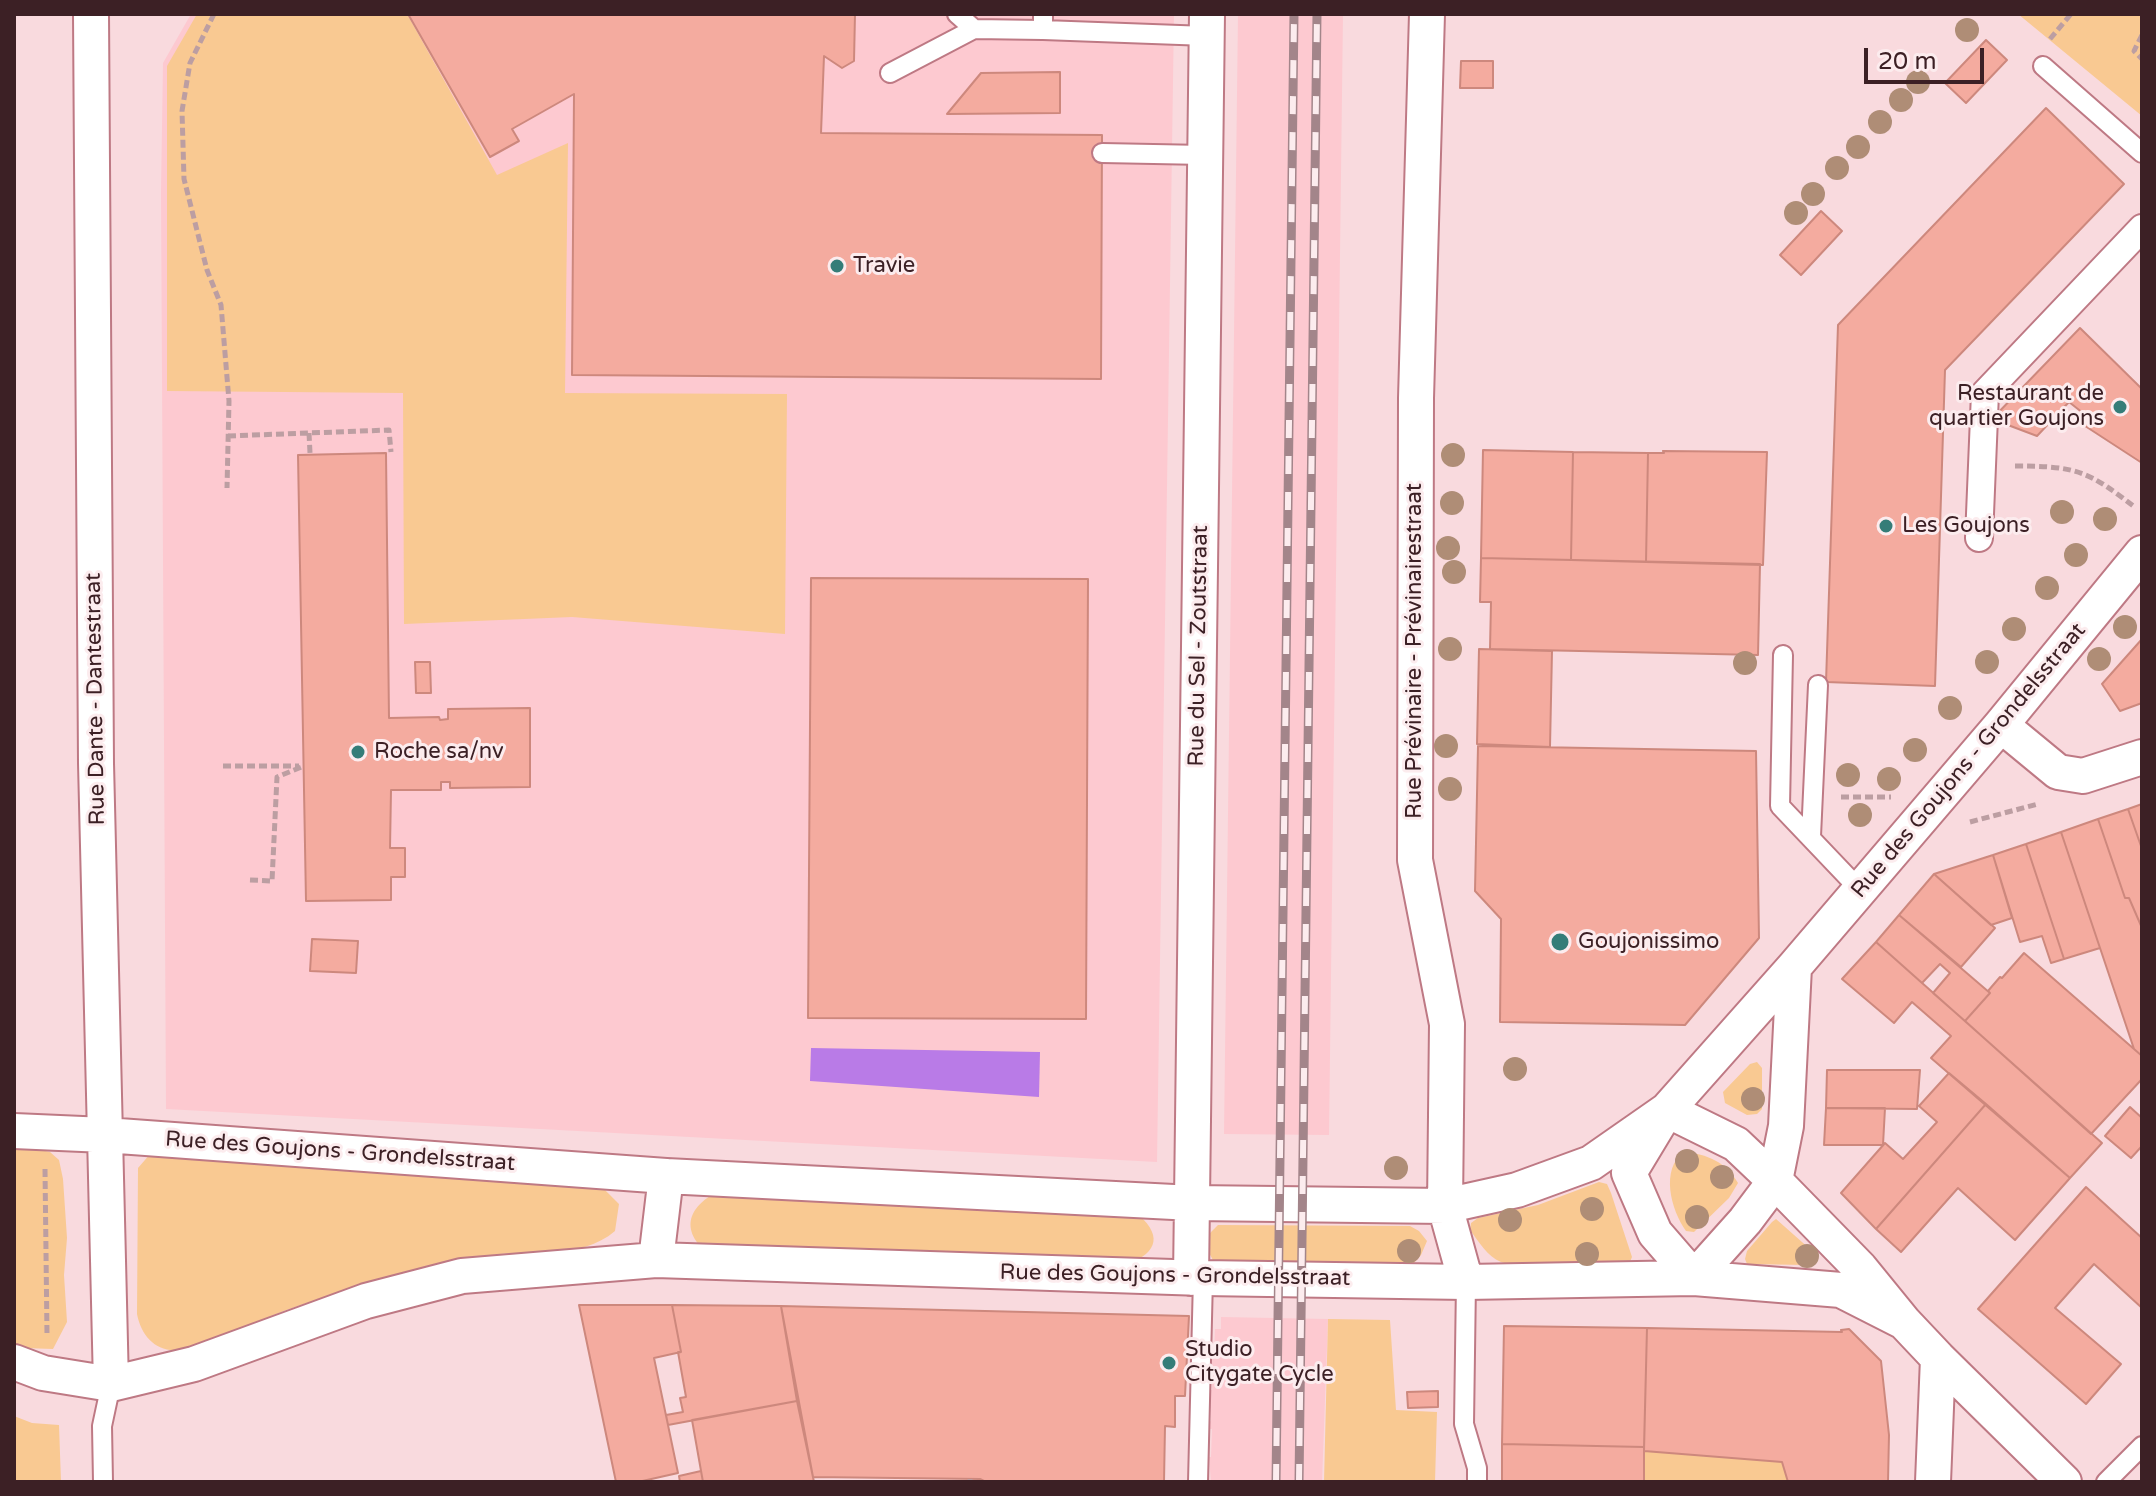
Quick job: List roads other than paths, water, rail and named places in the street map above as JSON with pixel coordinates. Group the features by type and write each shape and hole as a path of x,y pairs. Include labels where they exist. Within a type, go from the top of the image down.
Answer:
{"street":[{"name":"Rue Dante - Dantestraat","path":"91,14 96,763 111,1384"},
{"name":"Rue Prévinaire - Prévinairestraat","path":"1427,14 1416,398 1415,860 1447,1024 1445,1206 1466,1282"},
{"name":"Rue du Sel - Zoutstraat","path":"1197,1278 1193,1203 1193,1042 1207,25"},
{"path":"1979,538 1985,393 2142,228"},
{"name":"Rue des Goujons - Grondelsstraat","path":"1694,1278 1655,1233 1629,1173 1667,1110 2001,725 2142,553"},
{"path":"2001,725 2058,772 2083,776 2142,757"},
{"path":"1694,1278 1745,1221 1775,1181 1786,1126 1794,967"},
{"name":"Rue des Goujons - Grondelsstraat","path":"14,1131 666,1176 1193,1203 1445,1206 1517,1190 1591,1163 1667,1110"},
{"path":"1667,1110 1736,1144 1860,1268 1938,1358 2064,1482"},
{"path":"656,1260 666,1176"},
{"name":"Rue des Goujons - Grondelsstraat","path":"14,1362 43,1373 111,1384 194,1364 366,1301 462,1276 656,1260 1197,1278 1466,1282 1694,1278"},
{"path":"1694,1278 1841,1290 1904,1322"},
{"path":"1933,1482 1938,1358"}],"lane":[{"path":"957,14 974,29"},
{"path":"890,73 974,29 1043,22 1207,25"},
{"path":"2043,66 2142,153"},
{"path":"1102,153 1205,155"},
{"path":"1783,655 1780,806 1860,890"},
{"path":"1811,836 1818,685"},
{"path":"1197,1278 1198,1482"},
{"path":"1466,1282 1464,1424 1477,1468 1477,1482"},
{"path":"103,1482 102,1426 111,1384"},
{"path":"2106,1482 2142,1446"}],"railway":[{"path":"1276,1482 1294,14"},
{"path":"1299,1482 1317,14"}],"place":[{"name":"Travie","path":"837,266"},
{"name":"Restaurant de quartier Goujons","path":"2120,407"},
{"name":"Les Goujons","path":"1886,526"},
{"name":"Roche sa/nv","path":"358,752"},
{"name":"Goujonissimo","path":"1560,942"},
{"name":"Studio Citygate Cycle","path":"1169,1363"}]}
